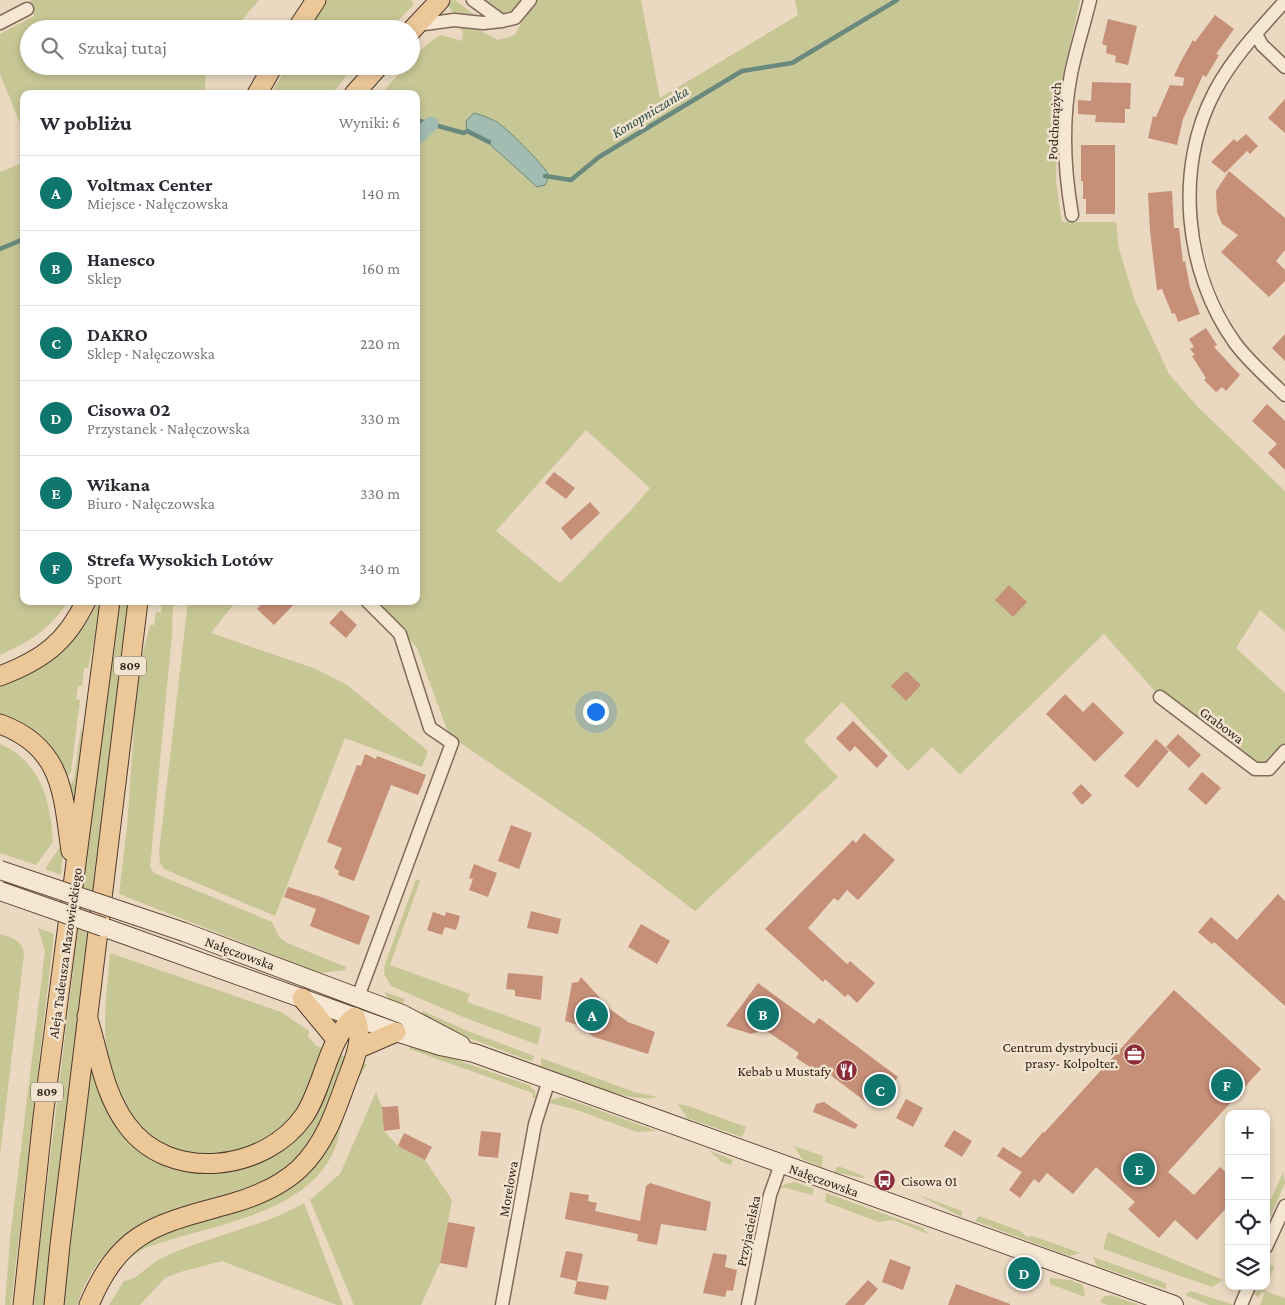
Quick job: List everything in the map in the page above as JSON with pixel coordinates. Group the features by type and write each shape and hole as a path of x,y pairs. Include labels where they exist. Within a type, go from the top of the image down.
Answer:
{"main road":[{"path":"303,20 316,0"},
{"path":"420,22 440,0"},
{"path":"259,90 268,75"},
{"path":"358,90 371,75"},
{"path":"0,676 28,664 52,650 65,636 84,605"},
{"name":"Aleja Tadeusza Mazowieckiego","path":"23,1305 43,1117 109,605"},
{"name":"Aleja Tadeusza Mazowieckiego","path":"54,1305 138,605"},
{"path":"0,724 16,730 36,746 56,773 68,812 75,879"},
{"path":"302,998 336,1039"},
{"path":"88,1016 107,1090 127,1125 135,1135 157,1150 183,1160 222,1164 252,1157 288,1135 311,1105 336,1039 355,1016"},
{"path":"88,1305 112,1260 145,1233 167,1222 256,1195 284,1181 300,1168 329,1127 359,1048 359,1027 355,1016"},
{"path":"359,1048 396,1032"}],"street":[{"path":"473,0 502,22"},
{"path":"420,27 454,20 483,23 502,22 515,18 530,0"},
{"name":"Podchorążych","path":"1072,215 1066,181 1066,114 1071,74 1090,0"},
{"path":"1285,1 1239,55 1215,90 1200,126 1189,177 1190,215 1204,278 1222,323 1244,354 1285,395"},
{"path":"0,22 27,9"},
{"path":"1256,34 1262,45 1285,67"},
{"path":"355,1016 358,997 452,744 430,728 400,634 371,605"},
{"name":"Grabowa","path":"1160,698 1255,769 1269,769 1285,751"},
{"name":"Nałęczowska","path":"0,870 184,932 358,997 402,1014 452,1039 474,1053"},
{"name":"Nałęczowska","path":"0,891 396,1032 440,1046 474,1053 1174,1305"},
{"name":"Morelowa","path":"502,1305 535,1124 550,1080"},
{"name":"Przyjacielska","path":"748,1305 768,1202 780,1164"},
{"path":"1267,1245 1285,1206"},
{"path":"1241,1305 1247,1290"}],"shaded area":[{"path":"32,0 259,0 242,20 26,20 34,16 28,2"},
{"path":"327,0 411,0 414,4 399,20 315,20"},
{"path":"452,0 455,0 476,16 456,15 447,5"},
{"path":"483,0 523,0 514,9 503,15"},
{"path":"537,0 641,0 660,98 798,15 795,0 1080,0 1058,99 1056,182 1062,222 1116,222 1119,249 1135,301 1169,374 1198,407 1285,491 1285,632 1260,610 1236,648 1285,693 1285,751 1269,769 1253,767 1160,697 1104,634 960,774 932,747 908,771 842,702 804,741 838,777 695,911 594,834 449,735 417,648 380,605 420,605 420,90 385,90 398,75 420,75 420,51 437,37 441,35 462,41 463,32 458,26 471,26 498,40 515,35 527,11","holes":["586,430 650,488 560,583 496,531"]},
{"path":"20,23 20,75 206,75 205,90 20,90 20,123 0,74 0,34"},
{"path":"282,75 347,75 335,90 273,90"},
{"path":"474,113 496,121 541,164 548,174 545,185 537,187 485,140 467,131 466,121"},
{"path":"20,164 20,605 66,605 55,619 38,634 0,655 0,172"},
{"path":"96,605 102,605 88,668 84,668 82,686 78,686 76,699 80,700 71,772 67,778 62,767 0,715 0,685 58,653 70,643 90,618"},
{"path":"118,605 130,605 53,1219 46,1305 34,1305 36,1275"},
{"path":"162,605 173,605 172,634 150,867 154,873 272,922 279,937 287,943 346,967 345,970 320,973 119,894 127,827 138,672 150,625 154,625 156,612 161,613"},
{"path":"188,605 233,605 211,633 316,669 347,685 428,751 422,767 345,738 275,916 164,869 160,863 159,852"},
{"path":"81,728 84,737 74,805 70,785 74,779"},
{"path":"0,744 14,751 25,761 41,784 46,797 53,842 36,865 0,853"},
{"path":"63,844 61,875 45,869"},
{"path":"416,879 420,881 390,965 470,994 467,1002 541,1028 538,1045 463,1017 391,986 384,974 385,964"},
{"path":"38,928 54,934 11,1305 5,1305 10,1239 45,951"},
{"path":"0,934 13,938 19,943 24,954 0,1155"},
{"path":"110,953 281,1012 309,1031 308,1037 317,1046 322,1048 320,1062 301,1101 285,1124 263,1142 244,1151 223,1155 202,1155 181,1150 161,1142 143,1130 129,1114 118,1096 108,1061 105,1026"},
{"path":"384,992 405,999 401,1008 388,998"},
{"path":"423,1011 468,1031 534,1056 533,1060 530,1061 466,1037 420,1016"},
{"path":"411,1044 529,1085 535,1091 536,1099 532,1097 533,1093 409,1049"},
{"path":"340,1054 345,1057 322,1118 307,1146 285,1170 257,1186 177,1211 155,1219 135,1230 117,1242 101,1259 88,1279 77,1305 62,1305 90,1062 99,1092 112,1119 195,1171 220,1172 249,1166 271,1156"},
{"path":"541,1058 637,1093 658,1097 632,1097 600,1088 541,1066"},
{"path":"364,1063 367,1065 350,1099 333,1153 316,1178 296,1194 273,1207 220,1226 143,1249 126,1261 111,1280 117,1264 158,1234 282,1192"},
{"path":"376,1092 382,1107 384,1131 398,1146 425,1160 452,1200 440,1263 421,1305 354,1305 310,1200 340,1174"},
{"path":"562,1097 655,1131 637,1132 574,1109 549,1103 553,1099"},
{"path":"678,1104 746,1127 742,1137 687,1118"},
{"path":"794,1146 823,1156 822,1167 802,1159"},
{"path":"708,1150 733,1160 731,1165 722,1162"},
{"path":"838,1166 864,1176 863,1178 834,1172"},
{"path":"1283,1172 1285,1183 1270,1218 1270,1202"},
{"path":"795,1182 814,1189 812,1195 780,1188 785,1184"},
{"path":"826,1193 923,1228 928,1234 893,1220 879,1222 825,1202"},
{"path":"916,1194 962,1211 962,1217"},
{"path":"304,1203 343,1305 337,1305 222,1261 165,1278 140,1305 109,1305 124,1281 138,1275 160,1259 196,1244 287,1212"},
{"path":"979,1216 1020,1231 1027,1237 1032,1236 1081,1253 1069,1256 975,1221"},
{"path":"1108,1232 1223,1280 1212,1287 1103,1249"},
{"path":"1093,1257 1166,1283 1166,1289 1097,1266"},
{"path":"1270,1265 1275,1266 1270,1277"},
{"path":"1050,1278 1070,1280 1083,1285 1085,1297 1050,1284"},
{"path":"1256,1290 1265,1290 1285,1298 1285,1305 1260,1305 1265,1293 1262,1292 1258,1297 1254,1294"},
{"path":"1190,1291 1234,1305 1209,1305 1185,1295"},
{"path":"1111,1295 1139,1305 1108,1305 1100,1302 1103,1297"}],"building":[{"path":"1215,15 1234,29 1216,54 1219,55 1206,77 1203,75 1183,119 1177,145 1148,138 1153,116 1156,117 1170,85 1183,86 1184,78 1174,76 1180,63 1193,40 1195,42"},
{"path":"1108,19 1137,26 1128,65 1115,62 1116,56 1106,53 1107,46 1102,44"},
{"path":"1092,82 1131,83 1130,109 1125,109 1125,123 1095,122 1096,115 1078,114 1078,100 1091,101"},
{"path":"1285,99 1285,133 1268,118"},
{"path":"1246,134 1258,146 1250,154 1247,151 1225,173 1211,162 1234,139 1237,142"},
{"path":"1081,145 1115,145 1115,214 1086,214 1086,199 1083,199 1083,181 1081,181"},
{"path":"1229,171 1285,218 1285,250 1276,261 1285,270 1285,281 1269,297 1221,252 1238,235 1222,224 1217,212 1216,191"},
{"path":"1172,191 1174,228 1179,228 1183,262 1185,261 1190,287 1200,314 1178,322 1175,313 1172,314 1162,289 1157,290 1150,231 1148,193"},
{"path":"1206,328 1217,345 1214,347 1240,375 1226,391 1222,387 1216,392 1204,380 1206,378 1192,356 1195,355 1190,349 1194,347 1189,339"},
{"path":"1285,334 1285,361 1272,348"},
{"path":"1267,404 1285,421 1285,470 1268,453 1277,444 1252,421"},
{"path":"554,472 575,488 566,499 545,483"},
{"path":"590,502 600,513 571,540 561,528"},
{"path":"1009,585 1027,602 1013,617 995,600"},
{"path":"260,605 293,605 274,625 257,609"},
{"path":"341,610 357,625 346,638 329,623"},
{"path":"906,671 921,685 906,701 891,686"},
{"path":"1065,694 1083,712 1093,702 1124,733 1095,762 1046,714"},
{"path":"853,721 888,756 877,768 855,746 850,752 836,738"},
{"path":"1178,734 1201,755 1189,768 1166,747"},
{"path":"1156,739 1169,751 1138,788 1124,776"},
{"path":"365,754 376,759 377,756 426,775 418,795 391,785 354,881 338,875 339,871 334,868 342,848 327,842 357,765 361,766"},
{"path":"1202,772 1221,788 1206,805 1188,789"},
{"path":"1081,784 1092,795 1082,805 1072,793"},
{"path":"511,825 532,833 519,869 498,861"},
{"path":"864,833 895,860 858,900 847,890 838,901 834,898 808,928 847,964 850,961 875,983 857,1003 848,994 845,997 825,979 823,982 765,929 853,840 856,843"},
{"path":"474,864 497,873 488,897 469,890 473,879 469,878"},
{"path":"288,887 321,897 370,916 359,945 310,926 316,909 284,897"},
{"path":"1278,894 1285,901 1285,1006 1214,942 1212,944 1198,932 1211,917 1237,940"},
{"path":"531,911 561,919 558,934 527,928"},
{"path":"433,912 445,916 446,912 460,916 456,930 445,927 442,935 427,930"},
{"path":"641,924 670,941 657,964 628,947"},
{"path":"508,973 543,976 541,1000 515,996 515,990 506,989"},
{"path":"581,977 610,1009 628,1022 655,1032 648,1054 594,1037 577,1025 565,1021 572,983 578,982"},
{"path":"758,983 814,1024 819,1018 898,1077 874,1108 825,1071 821,1074 796,1058 799,1053 765,1030 751,1034 726,1026"},
{"path":"1174,990 1261,1069 1168,1172 1194,1195 1220,1167 1225,1171 1225,1209 1197,1240 1175,1220 1159,1238 1128,1209 1135,1202 1096,1167 1073,1194 1047,1173 1039,1183 1034,1179 1020,1198 1009,1190 1022,1172 997,1156 1003,1147 1021,1158"},
{"path":"906,1099 923,1108 913,1127 896,1118"},
{"path":"824,1102 858,1125 855,1129 813,1112 816,1104"},
{"path":"398,1106 400,1129 384,1131 382,1107"},
{"path":"954,1130 972,1141 962,1157 944,1146"},
{"path":"481,1131 501,1133 498,1158 478,1156"},
{"path":"404,1133 432,1147 425,1160 398,1146"},
{"path":"650,1183 711,1202 706,1231 661,1224 657,1245 637,1241 638,1234 565,1219 570,1192 589,1195 588,1201 597,1203 595,1211 640,1221 646,1186"},
{"path":"448,1222 475,1227 467,1268 440,1263"},
{"path":"566,1251 583,1254 577,1281 560,1277"},
{"path":"713,1253 727,1255 725,1267 737,1270 733,1291 727,1290 725,1297 703,1293"},
{"path":"890,1259 911,1267 903,1290 882,1282"},
{"path":"868,1280 878,1289 864,1305 845,1305"},
{"path":"577,1281 609,1286 606,1300 574,1294"},
{"path":"956,1284 1010,1304 1010,1305 948,1305"}],"waterway":[{"name":"Konopniczanka","path":"545,176 571,180 599,157 742,71 792,63 897,0"},
{"name":"Konopniczanka","path":"420,121 464,133 467,131 489,142"},
{"path":"420,134 431,124"},
{"name":"Konopniczanka","path":"0,249 20,241"}],"place":[{"name":"Hanesco","path":"763,1014"},
{"name":"Voltmax Center","path":"592,1015"},
{"name":"Centrum dystrybucji prasy- Kolpolter.","path":"1134,1055"},
{"name":"Kebab u Mustafy","path":"847,1071"},
{"name":"Strefa Wysokich Lotów","path":"1227,1085"},
{"name":"DAKRO","path":"880,1090"},
{"name":"Wikana","path":"1139,1169"},
{"name":"Cisowa 01","path":"885,1181"},
{"name":"Cisowa 02","path":"1024,1273"}]}
